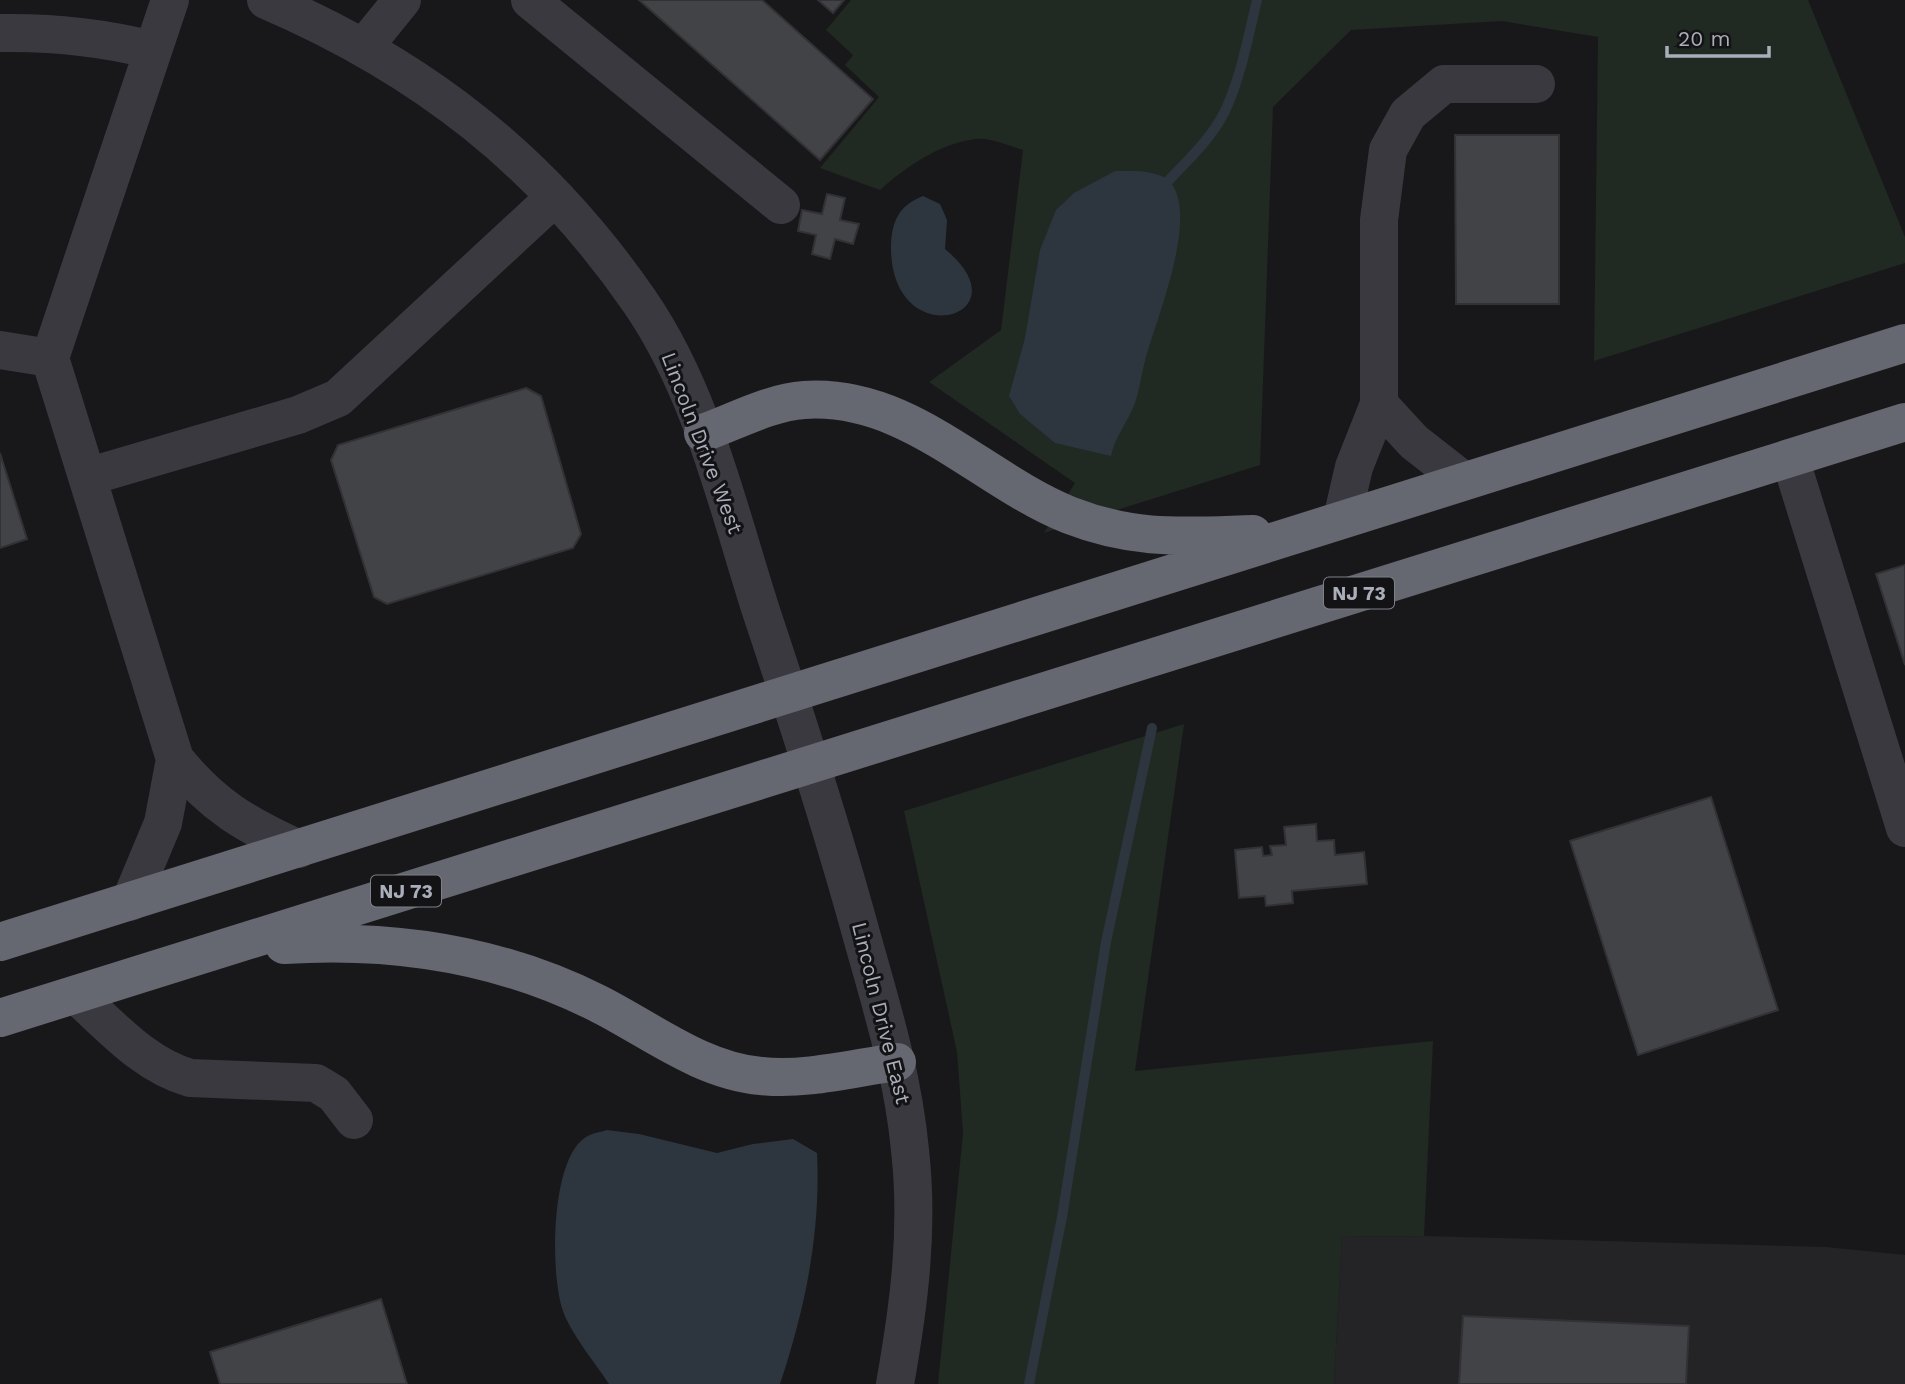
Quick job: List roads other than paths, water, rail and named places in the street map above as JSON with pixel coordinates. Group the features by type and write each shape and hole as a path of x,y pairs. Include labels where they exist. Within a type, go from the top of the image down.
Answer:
{"highway":[{"path":"0,942 1905,343"},
{"path":"703,433 786,403 827,400 909,421 1026,494 1069,515 1118,531 1166,538 1304,532"},
{"name":"NJ 73","path":"0,1018 1905,422"},
{"path":"192,959 295,944 399,944 467,956 533,976 597,1003 724,1069 761,1076 798,1076 897,1062"}],"street":[{"path":"170,0 50,358 175,759 192,781 225,811 247,825 299,849"},
{"name":"Lincoln Drive West","path":"266,0 330,28 452,103 555,197 600,249 652,321 672,359 703,433 789,693"},
{"path":"364,47 402,0"},
{"path":"530,0 781,205"},
{"path":"0,33 54,32 100,37 153,50"},
{"path":"1342,519 1354,467 1379,404 1379,220 1388,150 1408,114 1444,84 1536,84"},
{"path":"87,477 298,415 338,398 555,197"},
{"path":"0,350 50,358"},
{"path":"1379,404 1414,442 1464,481"},
{"path":"1790,458 1905,828"},
{"name":"Lincoln Drive East","path":"789,693 812,764 897,1062 915,1205 912,1268 895,1384"},
{"path":"131,902 163,823 175,759"},
{"path":"76,995 154,1064 171,1073 190,1079 316,1083 334,1094 354,1120"}],"waterway":[{"path":"1159,191 1203,143 1225,111 1240,71 1257,0"},
{"path":"1029,1384 1062,1217 1106,942 1152,728"}]}
